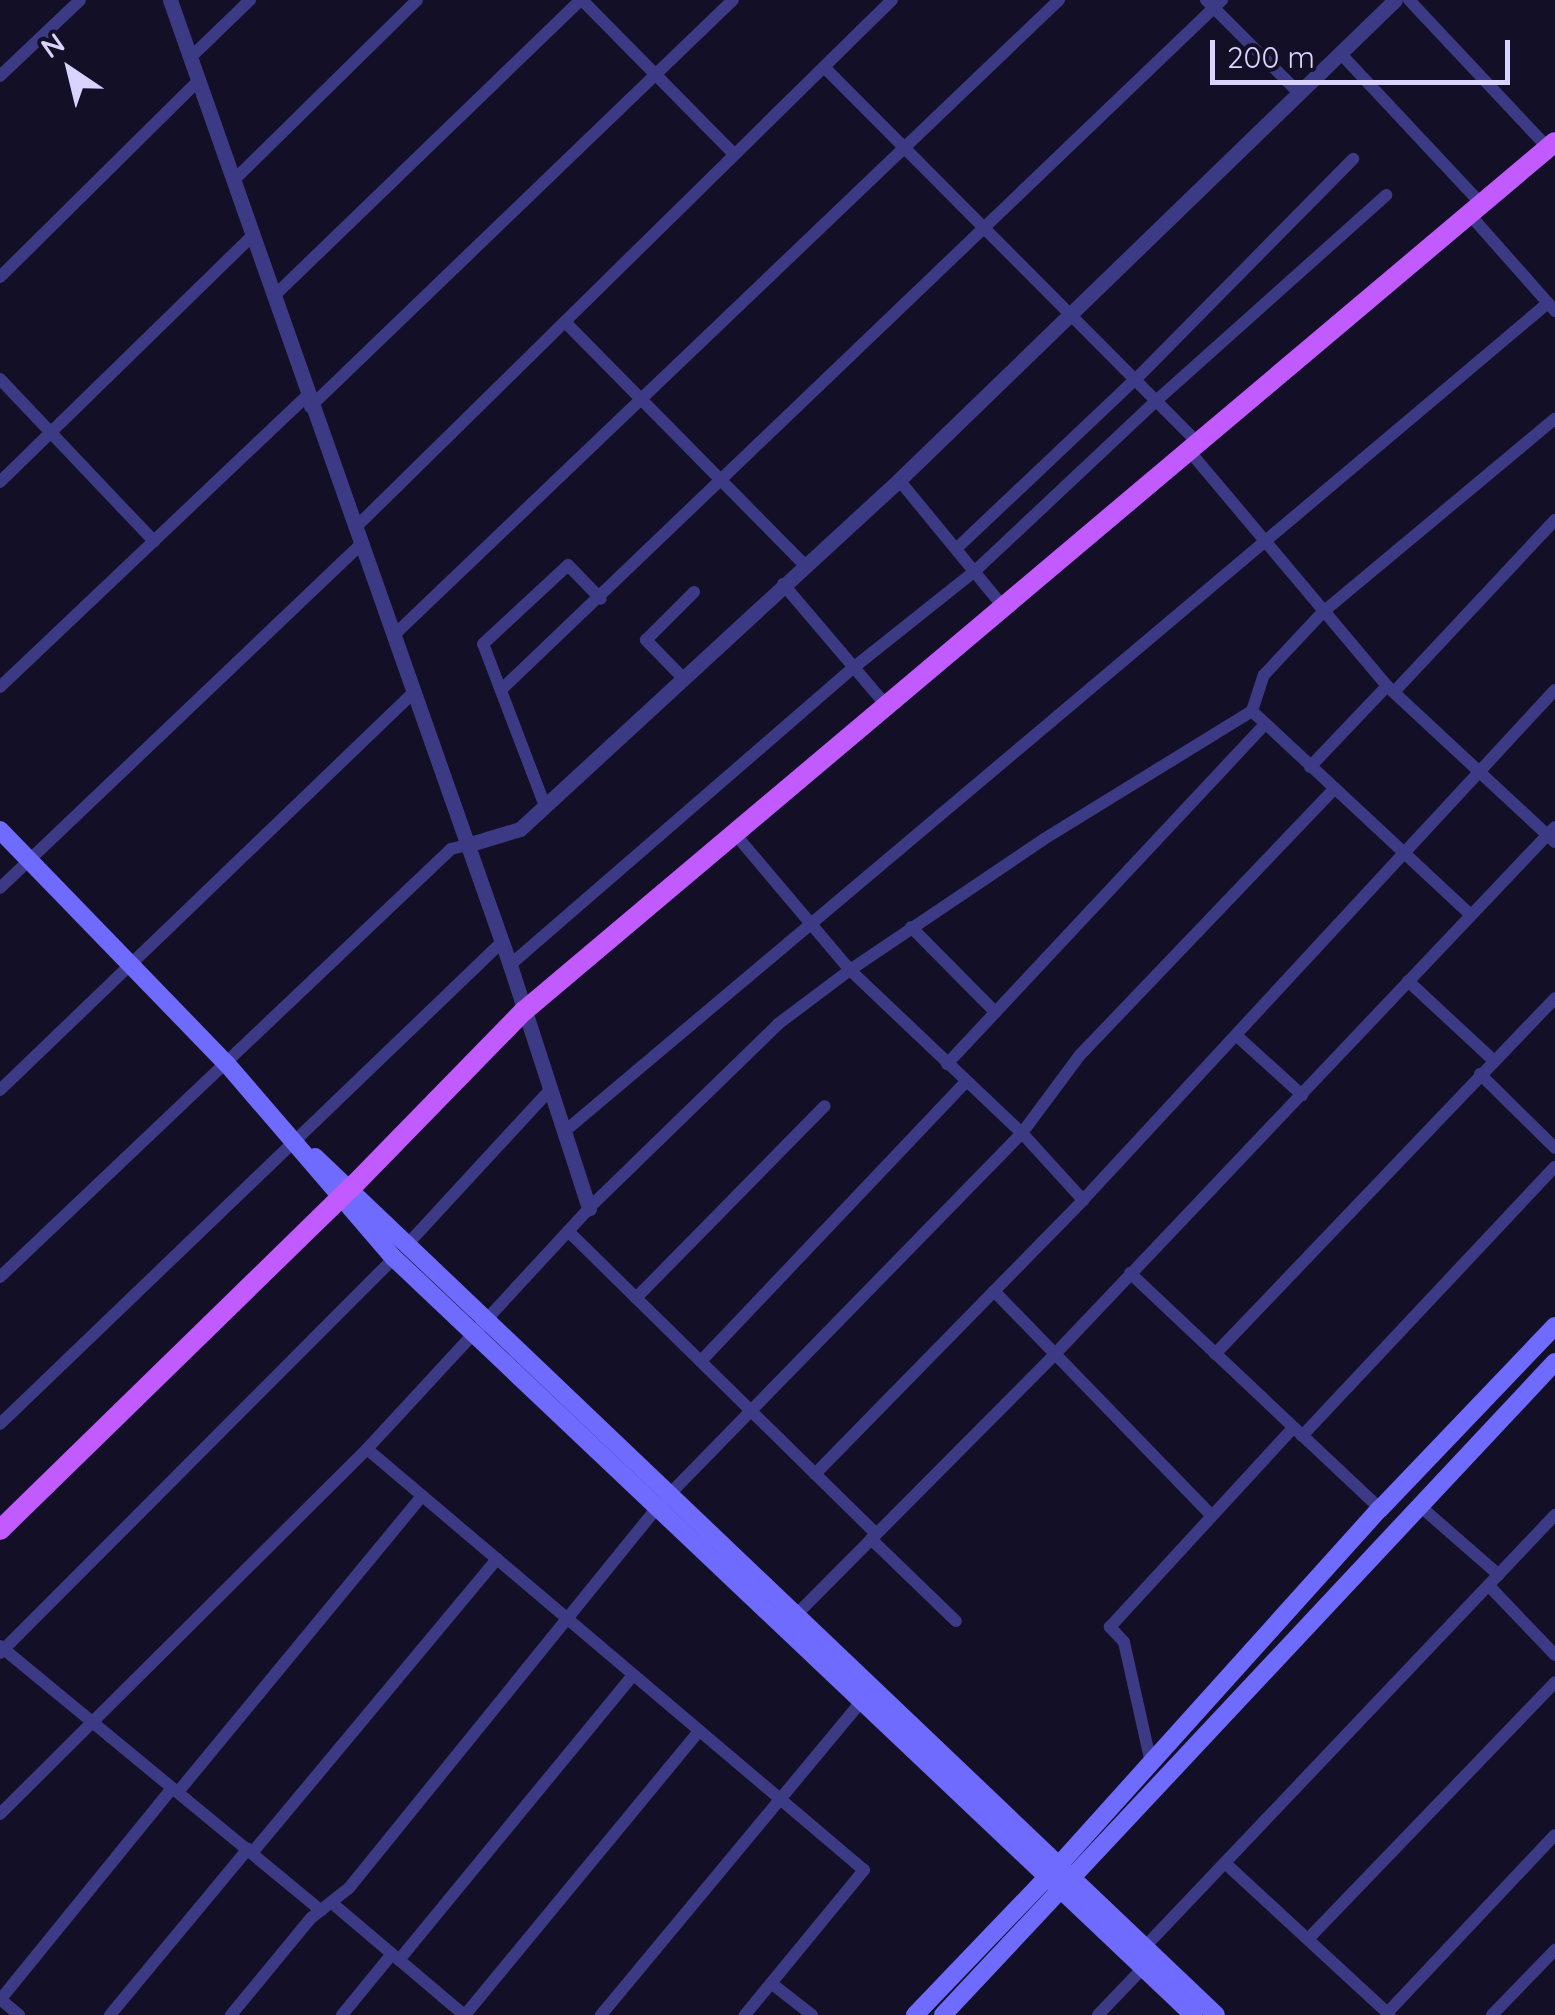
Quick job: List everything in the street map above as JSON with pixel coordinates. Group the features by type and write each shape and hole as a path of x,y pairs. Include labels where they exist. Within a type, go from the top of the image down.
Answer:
{"main road":[{"path":"0,1530 345,1193 524,1011 1552,145"},
{"path":"0,830 226,1063 295,1138 314,1168 345,1193 400,1252 664,1500 795,1616 1067,1886 1144,1957 1216,2015"},
{"path":"916,2015 1380,1509 1555,1326"},
{"path":"943,2015 1555,1362"},
{"path":"664,1500 862,1701 1052,1871"},
{"path":"1144,1957 1193,2015"}],"street":[{"path":"0,76 80,0"},
{"path":"170,0 236,179 308,402 510,965 589,1208"},
{"path":"191,57 250,0"},
{"path":"236,179 417,0"},
{"path":"274,296 582,0 734,154"},
{"path":"0,687 734,0"},
{"path":"355,528 892,0"},
{"path":"393,636 1059,0"},
{"path":"0,1277 451,849 520,829 899,480 1396,0"},
{"path":"1409,0 1552,145"},
{"path":"501,690 601,600 1214,3 1300,94"},
{"path":"565,1131 1263,539 1552,307 1477,211 1341,54"},
{"path":"795,1616 1054,1354 1552,834 1390,689 1263,539 1137,378 824,67"},
{"path":"0,277 198,81"},
{"path":"958,547 1137,378 1352,159"},
{"path":"510,965 853,668 975,572 1156,401 1386,195"},
{"path":"0,482 253,236"},
{"path":"564,322 805,564"},
{"path":"0,379 154,540"},
{"path":"0,1814 367,1449 589,1208 778,1024 911,927 1044,838 1252,711 1264,675 1323,612 1555,419"},
{"path":"899,480 958,547 1004,608"},
{"path":"1310,766 1555,520"},
{"path":"0,888 361,544"},
{"path":"545,806 484,644 568,565 601,600"},
{"path":"783,584 884,704"},
{"path":"682,678 646,640 694,592"},
{"path":"815,1474 1083,1200 1406,856 1555,690"},
{"path":"0,1090 414,693"},
{"path":"1252,711 1472,915"},
{"path":"947,1064 1266,724"},
{"path":"231,2015 326,1907 664,1500 1022,1133 1080,1056 1334,789"},
{"path":"735,834 850,970 1022,1133 1083,1200"},
{"path":"911,927 994,1012"},
{"path":"0,1424 502,942"},
{"path":"1408,982 1493,1060"},
{"path":"1216,1354 1555,998"},
{"path":"1237,1036 1302,1095"},
{"path":"1480,1074 1555,1148"},
{"path":"700,1362 965,1083"},
{"path":"552,1088 400,1252 1,1650 250,1851 396,1957 461,2014 699,1730"},
{"path":"636,1298 825,1106"},
{"path":"1151,1762 1124,1642 1110,1627 1212,1516 1555,1167"},
{"path":"568,1230 815,1474 956,1621"},
{"path":"1130,1273 1380,1509"},
{"path":"994,1290 1212,1516"},
{"path":"367,1449 864,1870 745,2015"},
{"path":"19,2015 0,2000 422,1496"},
{"path":"1422,1507 1499,1575"},
{"path":"1098,2015 1225,1863 1555,1516"},
{"path":"110,2015 497,1560"},
{"path":"1490,1587 1555,1655"},
{"path":"342,2015 396,1957 633,1675"},
{"path":"1309,1938 1555,1682"},
{"path":"601,2015 862,1701"},
{"path":"1225,1863 1389,2014 1555,1835"},
{"path":"1492,2015 1555,1950"},
{"path":"771,1983 812,2015"}]}
